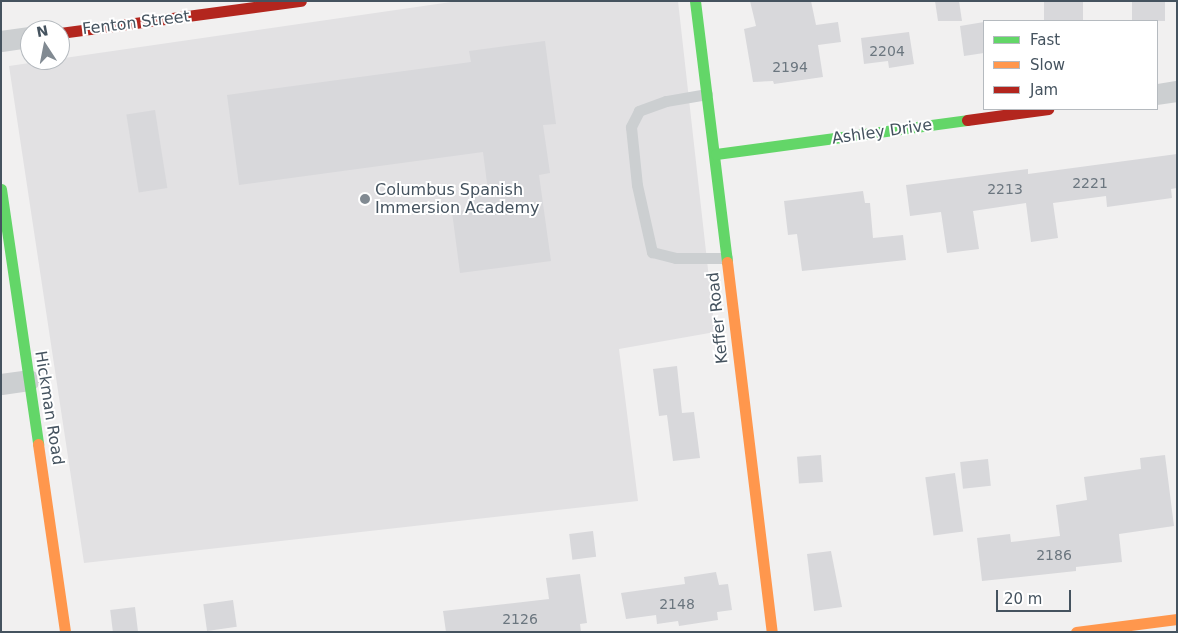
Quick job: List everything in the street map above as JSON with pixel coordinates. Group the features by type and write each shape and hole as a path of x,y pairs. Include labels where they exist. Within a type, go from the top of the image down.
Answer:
{"street":[{"name":"Fenton Street","path":"70,32 301,1"},
{"name":"Keffer Road","path":"695,1 716,154 772,632"},
{"path":"1,41 20,38"},
{"path":"1158,94 1177,91"},
{"name":"Ashley Drive","path":"716,154 1041,110"},
{"name":"Hickman Road","path":"1,189 65,632"},
{"path":"1,384 29,380"},
{"path":"1076,632 1177,619"}],"lane":[{"path":"708,94 666,102 639,111 631,127 636,185 652,252 676,258 727,258"}],"shaded area":[{"name":"Columbus Spanish Immersion Academy","path":"458,1 678,1 715,332 619,349 638,501 84,563 9,66 20,64 20,70 70,70 70,57"}],"building":[{"path":"750,1 811,1 816,25 838,22 841,42 818,45 823,77 774,84 773,81 753,82 744,29 756,26"},
{"path":"935,1 959,1 962,21 938,21"},
{"path":"1044,1 1083,1 1083,20 1044,20"},
{"path":"1132,1 1165,1 1165,21 1132,20"},
{"path":"983,22 983,53 964,56 960,26"},
{"path":"909,32 914,64 889,68 888,61 864,64 861,38"},
{"path":"545,41 556,124 543,125 550,173 539,175 551,261 460,273 452,212 471,209 469,194 488,191 483,152 239,185 227,95 471,62 469,51"},
{"path":"155,110 167,188 139,193 126,115"},
{"path":"1177,154 1177,188 1171,189 1172,198 1107,207 1106,196 1053,203 1058,238 1031,242 1026,203 973,211 979,249 947,253 941,212 910,216 906,185 1028,169 1028,174"},
{"path":"863,191 865,203 870,203 873,238 903,235 906,260 802,271 797,234 788,235 784,201"},
{"path":"677,366 682,413 694,412 700,458 673,461 667,415 659,416 653,369"},
{"path":"821,455 823,482 799,484 797,457"},
{"path":"1165,455 1174,526 1119,534 1122,562 1076,567 1076,571 982,581 977,538 1010,534 1011,542 1060,536 1056,505 1087,500 1084,477 1141,469 1140,458"},
{"path":"988,459 991,486 963,489 960,462"},
{"path":"955,473 963,531 934,536 925,477"},
{"path":"593,531 596,557 572,560 569,534"},
{"path":"831,551 842,607 814,611 807,554"},
{"path":"716,572 719,585 728,584 732,610 717,612 718,620 679,626 678,621 657,624 656,615 626,619 621,593 685,584 684,577"},
{"path":"580,574 587,623 580,624 581,632 446,632 443,611 549,599 546,578"},
{"path":"233,600 237,627 207,631 203,604"},
{"path":"135,607 138,632 113,632 110,610"}],"traffic: fast":[{"path":"695,1 727,262"},
{"path":"716,154 967,120"},
{"path":"1,189 38,444"}],"traffic: slow":[{"path":"727,262 772,632"},
{"path":"38,444 65,632"},
{"path":"1076,632 1177,619"}],"traffic: jam":[{"path":"70,32 301,1"},
{"path":"967,120 1041,110"}],"place":[{"name":"Columbus Spanish Immersion Academy","path":"365,199"}]}
